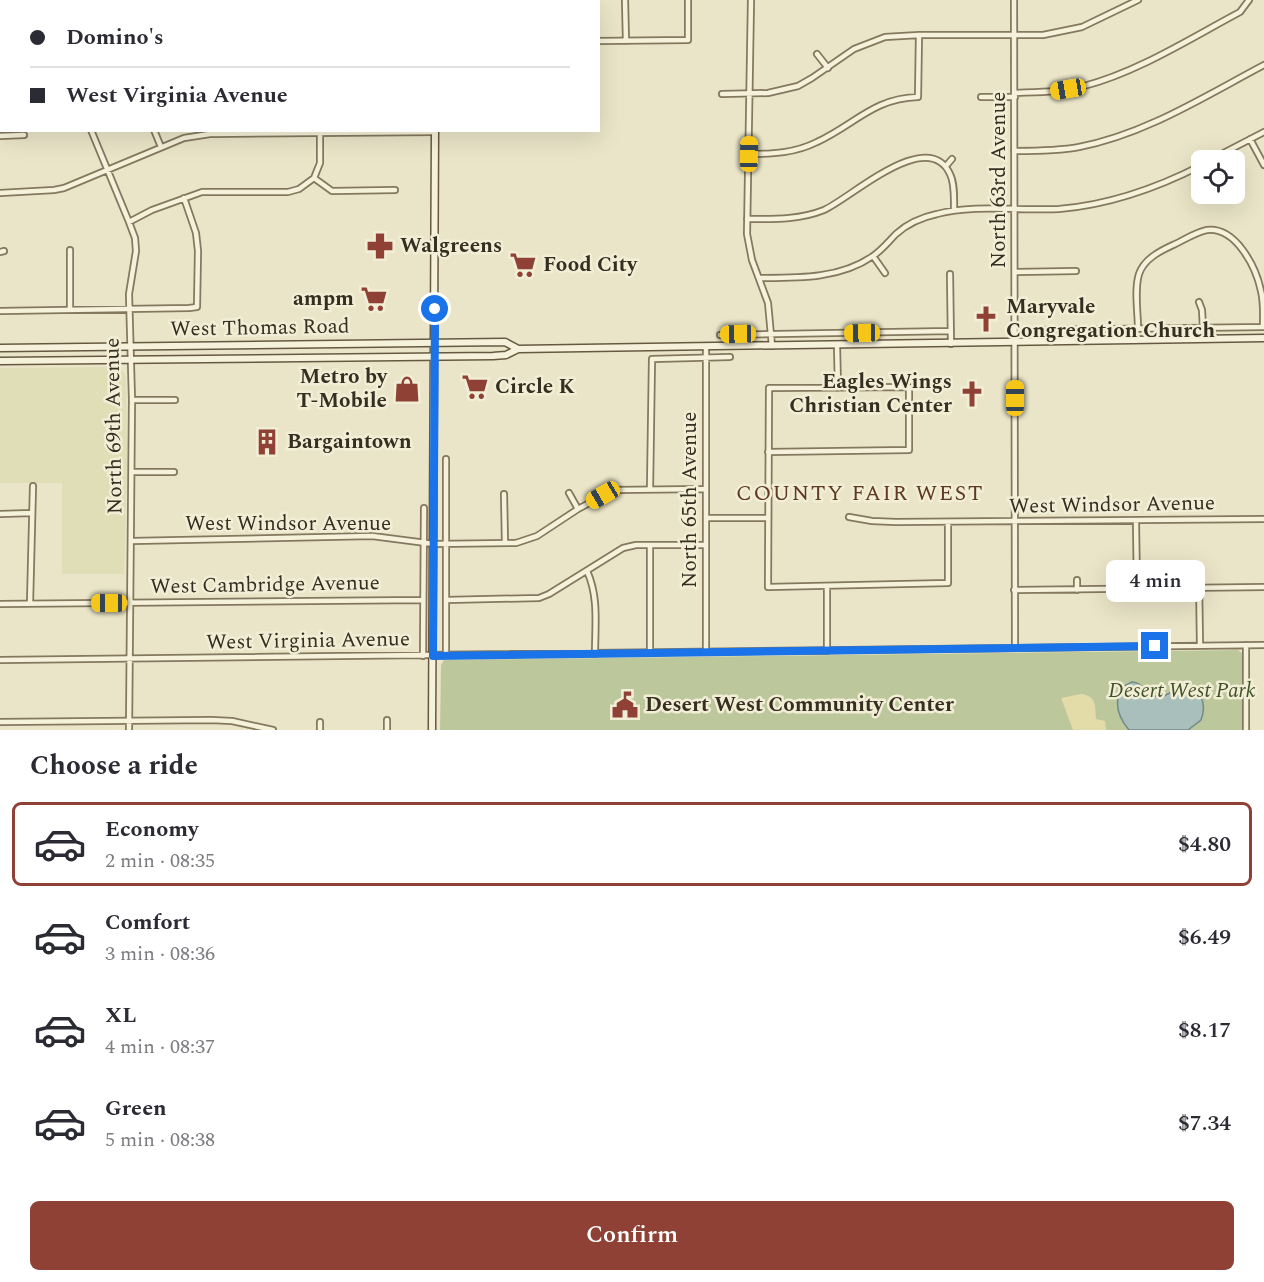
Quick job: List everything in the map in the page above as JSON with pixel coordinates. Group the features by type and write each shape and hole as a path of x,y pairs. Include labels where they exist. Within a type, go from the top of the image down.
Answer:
{"main road":[{"path":"432,730 435,132"},
{"name":"West Thomas Road","path":"0,361 435,357 506,355 518,349 1264,338"},
{"name":"West Thomas Road","path":"0,348 505,342 518,349"},
{"path":"92,360 93,347"}],"street":[{"path":"625,0 626,41"},
{"path":"600,41 688,40 688,0"},
{"path":"751,0 748,243 768,303 772,346"},
{"name":"North 63rd Avenue","path":"1014,0 1015,648"},
{"path":"722,94 779,91 798,86 854,49 885,38 919,35 1043,35 1082,27 1138,0"},
{"path":"981,97 1053,92 1084,86 1114,76 1240,12 1248,0"},
{"path":"749,154 773,154 798,150 820,141 884,103 897,98 918,97 919,35"},
{"path":"817,54 828,68"},
{"path":"1014,151 1078,147 1114,138 1172,114 1264,65"},
{"name":"North 69th Avenue","path":"92,132 135,238 136,251 129,309 132,400 129,730"},
{"path":"155,132 161,147"},
{"path":"0,193 54,190 184,138 210,134 320,132 320,163 314,178 299,189 288,192 202,192 140,215 129,222"},
{"path":"1229,150 1264,132"},
{"path":"0,135 24,135"},
{"path":"1250,139 1264,165"},
{"path":"747,219 781,219 816,212 836,204 884,172 915,158 933,158 946,166 951,176 954,210"},
{"path":"946,166 952,159"},
{"path":"759,278 820,276 842,271 873,256 898,231 935,214 954,210 1060,209 1125,197 1191,170"},
{"path":"314,178 332,191 395,190"},
{"path":"0,311 189,309 197,307 196,233 184,198"},
{"path":"1221,231 1223,224"},
{"path":"1034,342 1034,330 1138,329 1264,327 1262,295 1258,280 1234,239 1221,231 1206,230 1162,250 1144,264 1137,285 1138,329"},
{"path":"70,250 70,309"},
{"path":"873,256 885,273"},
{"path":"1139,258 1144,264"},
{"path":"1016,272 1076,271"},
{"path":"950,274 951,344"},
{"path":"1199,302 1203,328"},
{"path":"720,335 951,331"},
{"path":"837,345 838,388"},
{"name":"North 65th Avenue","path":"706,347 706,652"},
{"path":"650,489 652,359 730,357"},
{"path":"768,452 909,450 909,387 769,388 768,452 767,518 768,586 948,583 948,522"},
{"path":"132,400 175,400"},
{"path":"446,459 446,655"},
{"path":"132,472 174,472"},
{"path":"30,603 33,486"},
{"name":"West Windsor Avenue","path":"132,541 372,536 434,544 505,543 529,540 578,509 614,490 706,489"},
{"path":"569,493 578,509"},
{"path":"504,494 505,543"},
{"path":"423,656 424,508"},
{"path":"0,514 32,513"},
{"name":"West Windsor Avenue","path":"849,517 872,521 948,522 1264,519"},
{"path":"706,518 767,518"},
{"name":"West Windsor Avenue","path":"1232,520 1232,528"},
{"path":"1136,522 1137,588"},
{"path":"446,600 539,597 549,594 623,548 636,545 706,545"},
{"path":"650,545 650,652"},
{"path":"587,571 593,584 595,597 595,654"},
{"path":"1199,577 1200,646"},
{"path":"1077,580 1077,590"},
{"path":"826,586 826,651"},
{"path":"1014,590 1264,586"},
{"name":"West Cambridge Avenue","path":"0,604 423,600"},
{"path":"1246,645 1246,730"},
{"name":"West Virginia Avenue","path":"0,660 1264,645"},
{"path":"387,720 387,730"},
{"path":"0,722 232,721 273,730"},
{"path":"320,722 320,730"}],"green space":[{"path":"121,367 126,377 127,464 124,574 62,574 62,483 0,483 0,368"},
{"name":"Desert West Park","path":"1238,650 1242,653 1242,730 440,730 441,665 444,660"}],"sand":[{"path":"1081,694 1093,699 1096,719 1105,721 1106,730 1073,730 1061,698"}],"water":[{"path":"1132,682 1139,684 1155,696 1166,695 1183,687 1195,690 1203,703 1201,720 1188,730 1129,730 1122,720 1117,704 1122,687"}],"place":[{"name":"Walgreens","path":"380,246"},
{"name":"Food City","path":"523,265"},
{"name":"ampm","path":"374,299"},
{"name":"Maryvale Congregation Church","path":"986,319"},
{"name":"Circle K","path":"475,387"},
{"name":"Metro by T-Mobile","path":"407,389"},
{"name":"Eagles Wings Christian Center","path":"972,394"},
{"name":"Bargaintown","path":"267,442"},
{"name":"Desert West Community Center","path":"625,705"}],"district":[{"name":"COUNTY FAIR WEST","path":"860,493"}],"route":[{"path":"435,309 433,656 1155,646"}]}
